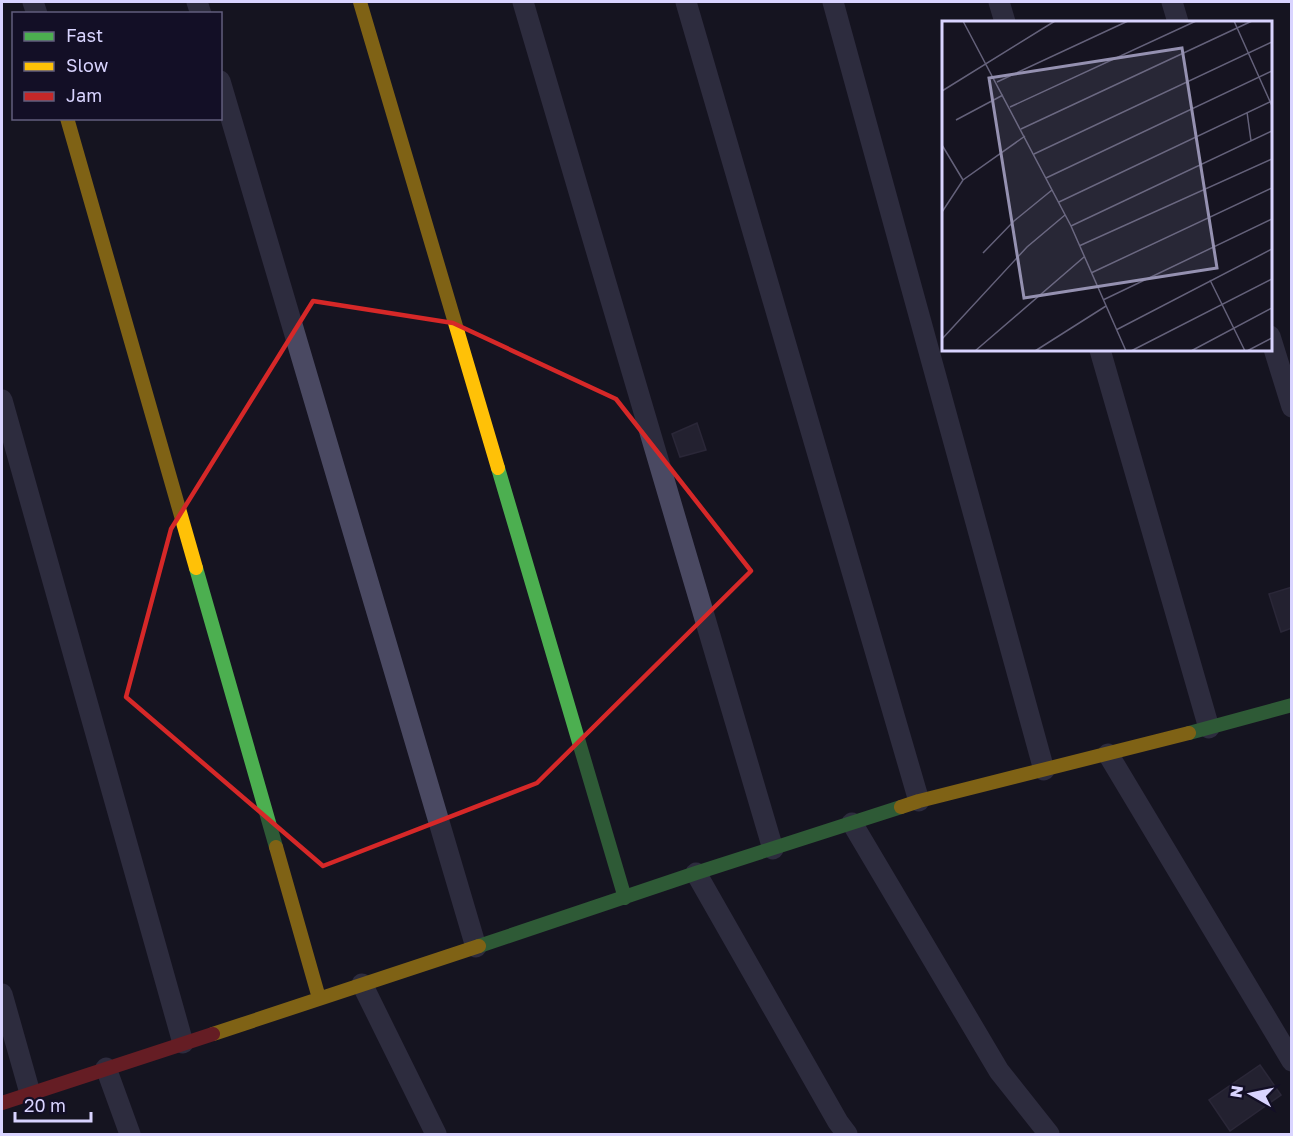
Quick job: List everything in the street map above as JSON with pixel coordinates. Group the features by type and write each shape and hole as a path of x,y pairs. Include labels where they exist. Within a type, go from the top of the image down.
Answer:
{"street":[{"path":"360,2 625,898"},
{"path":"523,2 773,849"},
{"path":"686,2 919,801"},
{"path":"833,2 1044,770"},
{"path":"999,2 1005,21"},
{"path":"1172,2 1178,21"},
{"path":"222,88 476,947"},
{"path":"68,120 319,998"},
{"path":"1272,342 1292,407"},
{"path":"1100,351 1209,728"},
{"path":"2,400 183,1043"},
{"path":"2,1103 919,801 1292,705"},
{"path":"1108,754 1292,1061"},
{"path":"852,823 999,1071 1049,1134"},
{"path":"696,873 847,1134"},
{"path":"362,984 436,1134"},
{"path":"2,994 30,1094"},
{"path":"106,1068 130,1134"}],"highlighted area":[{"path":"313,301 453,323 616,399 751,571 537,783 323,866 126,697 171,529"}],"building":[{"path":"697,423 706,450 680,457 672,434"},
{"path":"1292,587 1292,628 1281,632 1269,594"},
{"path":"1260,1065 1281,1095 1230,1131 1209,1100"}],"traffic: fast":[{"path":"498,468 625,898"},
{"path":"196,568 276,847"},
{"path":"1189,733 1292,705"},
{"path":"479,946 901,807"}],"traffic: slow":[{"path":"360,2 498,468"},
{"path":"68,120 196,568"},
{"path":"901,807 1189,733"},
{"path":"276,847 319,998"},
{"path":"213,1034 479,946"}],"traffic: jam":[{"path":"2,1103 213,1034"}]}
